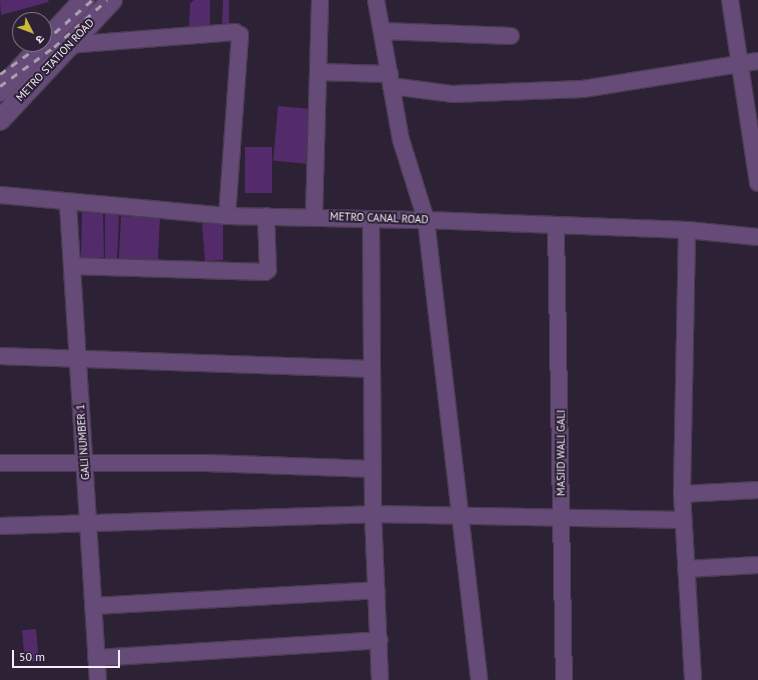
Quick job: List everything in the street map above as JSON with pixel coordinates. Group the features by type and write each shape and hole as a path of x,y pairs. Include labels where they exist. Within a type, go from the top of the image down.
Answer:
{"street":[{"name":"METRO STATION ROAD","path":"52,35 84,0"},
{"name":"METRO STATION ROAD","path":"0,120 67,45 112,0"},
{"path":"314,216 320,0"},
{"path":"376,0 401,140 426,220 479,680"},
{"path":"730,0 758,183"},
{"path":"382,31 511,36"},
{"path":"67,45 235,32 240,36 227,216"},
{"name":"METRO STATION ROAD","path":"0,91 37,52"},
{"path":"318,72 390,80 453,94 576,90 758,62"},
{"name":"METRO CANAL ROAD","path":"0,195 68,204 227,216 314,216 687,230 758,237"},
{"name":"GALI NUMBER 1","path":"68,204 98,680"},
{"path":"72,266 264,272 268,270 266,216"},
{"path":"371,219 373,514 380,680"},
{"name":"MASJID WALI GALI","path":"556,226 564,680"},
{"path":"687,230 682,494 693,680"},
{"path":"0,356 372,369"},
{"path":"0,463 84,462 373,469"},
{"path":"682,494 758,490"},
{"path":"0,526 373,514 460,514 561,519 683,520"},
{"path":"686,570 758,564"},
{"path":"93,606 377,590"},
{"path":"96,658 379,640"}],"building":[{"path":"0,0 48,0 49,2 12,12 1,15"},
{"path":"194,0 210,0 210,25 189,29 190,4"},
{"path":"223,0 229,0 229,23 222,24"},
{"path":"278,106 314,109 309,164 273,161"},
{"path":"245,147 272,147 272,193 245,193"},
{"path":"82,211 103,212 104,257 81,259"},
{"path":"105,213 119,215 117,259 105,259"},
{"path":"121,216 160,218 158,264 119,262"},
{"path":"223,221 223,260 205,261 202,223"},
{"path":"36,629 39,661 25,662 22,630"}],"railway":[{"path":"52,35 92,0"},
{"path":"0,86 54,47 107,0"},
{"path":"0,74 31,52"}]}
